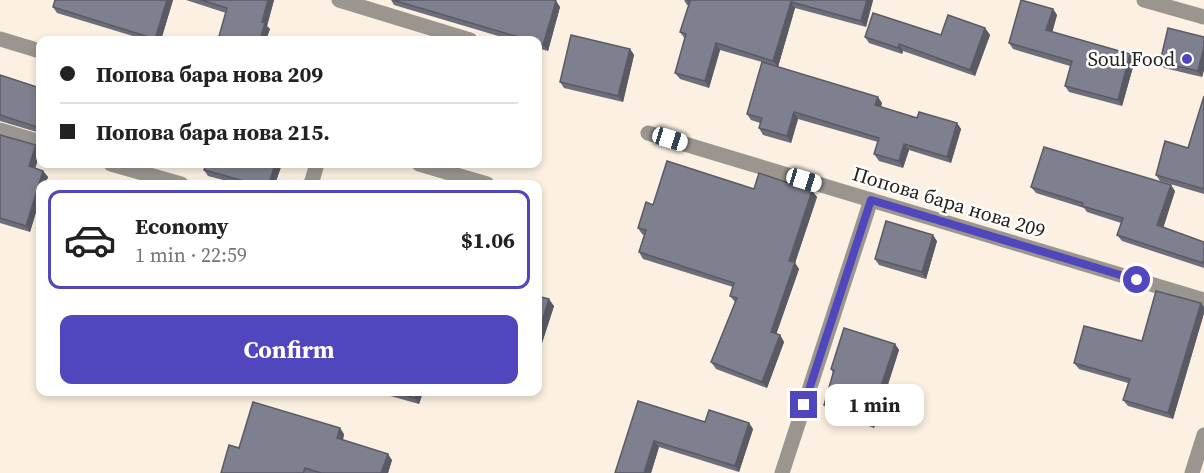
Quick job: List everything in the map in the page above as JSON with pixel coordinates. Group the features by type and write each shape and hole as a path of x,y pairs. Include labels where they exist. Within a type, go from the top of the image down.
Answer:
{"street":[{"path":"339,0 457,36"},
{"path":"1144,0 1204,17"},
{"path":"0,39 36,50"},
{"path":"0,130 36,141"},
{"name":"Попова бара нова 209","path":"648,133 1204,300"},
{"path":"125,168 166,180"},
{"path":"433,168 473,180"},
{"path":"782,473 871,200"},
{"path":"1192,473 1204,435"}],"building":[{"path":"55,0 167,0 156,36 145,36 53,7"},
{"path":"201,0 268,0 261,36 219,36 227,8"},
{"path":"393,0 556,1 543,45 542,36 515,36"},
{"path":"687,0 867,0 861,21 791,2 773,61 716,43 705,81 675,73 686,34 680,32 690,1"},
{"path":"1021,0 1053,9 1046,30 1130,54 1118,100 1065,86 1072,61 1009,43"},
{"path":"873,13 941,35 948,15 985,28 970,70 899,44 898,48 865,37"},
{"path":"1168,28 1204,37 1198,71 1160,62"},
{"path":"571,35 630,49 618,96 560,82"},
{"path":"762,62 878,97 875,105 917,118 919,112 957,123 947,157 904,144 899,161 874,154 879,138 794,112 787,136 759,128 762,118 747,114"},
{"path":"0,75 36,87 36,127 0,115"},
{"path":"1204,96 1204,189 1156,175 1165,141 1188,148"},
{"path":"0,135 36,145 29,166 43,171 40,180 36,180 36,194 26,226 0,218"},
{"path":"1044,147 1171,185 1157,225 1204,242 1203,263 1117,235 1123,218 1031,187"},
{"path":"667,161 754,189 759,173 812,191 789,261 795,262 771,332 780,335 762,382 711,362 737,298 730,296 734,283 639,252 646,230 638,228 646,202 653,205"},
{"path":"205,168 274,168 270,180 240,180 204,170"},
{"path":"886,221 933,235 922,272 875,259"},
{"path":"1156,291 1201,303 1168,413 1123,400 1130,379 1074,363 1084,326 1142,341"},
{"path":"542,297 549,299 542,321"},
{"path":"844,328 895,344 869,422 824,405 834,370 831,369"},
{"path":"638,401 705,422 709,410 749,423 735,466 654,441 644,473 615,473"},
{"path":"253,402 340,428 337,438 388,454 381,473 321,473 305,468 303,473 221,473 229,445 239,448"}],"place":[{"name":"Soul Food","path":"1187,59"}],"route":[{"path":"804,405 871,200 1137,280"}]}
